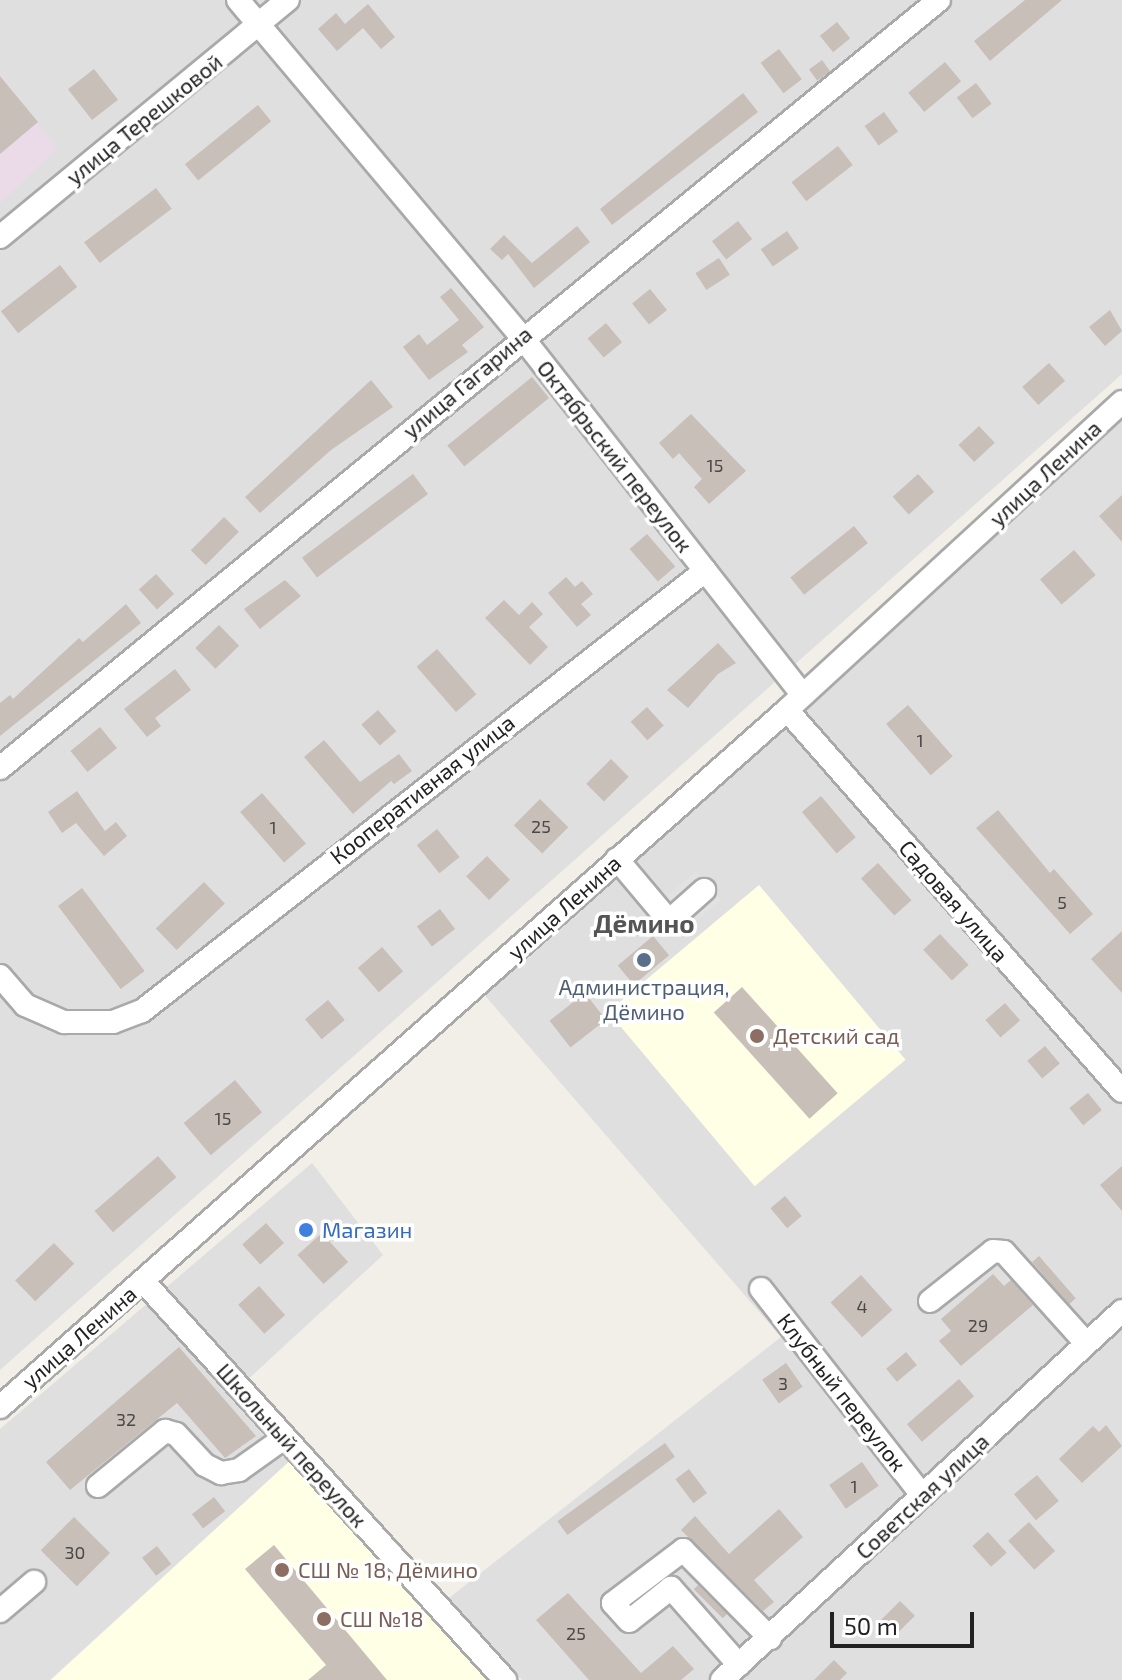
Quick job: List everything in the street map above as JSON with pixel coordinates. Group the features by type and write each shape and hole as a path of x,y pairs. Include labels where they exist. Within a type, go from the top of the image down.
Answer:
{"street":[{"name":"Октябрьский переулок","path":"238,0 522,337 705,571 795,702"},
{"name":"улица Терешковой","path":"0,237 288,0"},
{"name":"улица Гагарина","path":"0,768 522,337 939,0"},
{"name":"улица Ленина","path":"0,1407 795,702 1122,402"},
{"name":"Кооперативная улица","path":"0,976 25,1005 64,1022 113,1022 142,1011 705,571"},
{"name":"Садовая улица","path":"795,702 1122,1091"},
{"path":"617,859 669,921 704,890"},
{"path":"930,1301 993,1251 1004,1252 1086,1343"},
{"name":"Школьный переулок","path":"143,1281 505,1680"},
{"name":"Клубный переулок","path":"761,1289 922,1495"},
{"name":"Советская улица","path":"731,1672 1122,1311"},
{"path":"98,1486 165,1431 176,1434 205,1465 221,1473 239,1470 284,1438"},
{"path":"731,1672 663,1580 683,1550 770,1638"},
{"path":"0,1611 34,1582"}],"shaded area":[{"path":"0,0 1122,0 1122,374 0,1370"},
{"path":"0,73 57,149 0,203"},
{"path":"1122,420 1122,1680 522,1680 449,1598 781,1337 481,991"},
{"path":"696,871 721,900 676,938 651,910"},
{"name":"Детский сад","path":"759,885 906,1060 755,1186 608,1012"},
{"path":"312,1163 383,1255 231,1395 292,1459 50,1680 0,1680 0,1429"},
{"name":"СШ № 18, Дёмино","path":"292,1459 492,1680 51,1680"}],"building":[{"path":"1025,0 1062,0 990,61 974,41"},
{"path":"368,4 395,37 381,49 363,28 337,51 318,29 336,13 345,24"},
{"path":"837,22 850,38 833,52 820,36"},
{"path":"779,49 802,79 784,93 761,63"},
{"path":"822,60 830,71 817,81 809,69"},
{"path":"945,62 961,81 924,112 908,93"},
{"path":"94,69 118,100 92,120 68,89"},
{"path":"0,76 38,122 0,154"},
{"path":"976,83 992,104 972,118 957,97"},
{"path":"743,93 758,112 612,225 600,209"},
{"path":"258,105 271,121 198,180 185,164"},
{"path":"884,112 898,131 879,146 865,126"},
{"path":"838,146 853,165 806,201 792,182"},
{"path":"156,188 172,209 100,263 84,242"},
{"path":"738,221 752,239 726,259 712,241"},
{"path":"577,226 590,242 534,288 508,254 502,260 490,249 504,235 532,263"},
{"path":"787,231 799,248 773,267 761,249"},
{"path":"719,258 730,275 706,290 696,273"},
{"path":"60,265 77,287 18,333 1,311"},
{"path":"451,288 484,327 462,345 468,352 429,380 403,347 419,334 427,345 459,320 440,297"},
{"path":"650,289 667,310 649,324 632,303"},
{"path":"1110,310 1122,331 1105,346 1089,327"},
{"path":"606,323 622,342 604,358 588,338"},
{"path":"1049,363 1065,381 1038,405 1022,387"},
{"path":"532,377 549,398 464,467 447,446"},
{"path":"371,380 393,407 331,450 260,513 245,497"},
{"path":"691,414 746,471 709,504 694,487 702,479 679,453 673,459 659,443"},
{"path":"979,426 995,443 974,462 959,445"},
{"path":"413,474 428,494 317,578 302,558"},
{"path":"918,474 934,492 909,515 893,497"},
{"path":"1122,495 1122,542 1099,516"},
{"path":"224,517 239,532 206,565 191,550"},
{"path":"854,526 868,543 804,595 790,578"},
{"path":"647,534 675,566 658,582 630,549"},
{"path":"1074,550 1096,575 1062,604 1040,580"},
{"path":"156,574 174,594 157,609 139,589"},
{"path":"566,577 575,587 582,581 593,594 581,604 591,615 577,627 548,593"},
{"path":"285,580 301,596 260,629 244,609"},
{"path":"504,600 519,615 532,602 543,614 529,627 548,647 530,665 485,618"},
{"path":"126,604 141,623 0,736 0,703 10,695 13,699 79,638 83,642"},
{"path":"219,625 239,646 215,669 195,648"},
{"path":"718,643 736,663 718,674 688,708 667,690"},
{"path":"437,649 476,694 456,712 417,667"},
{"path":"175,669 191,690 155,718 161,726 147,737 124,709"},
{"path":"908,705 953,756 931,775 886,724"},
{"path":"647,707 664,726 647,740 631,722"},
{"path":"378,710 396,731 380,746 361,724"},
{"path":"100,727 117,748 87,772 70,751"},
{"path":"324,740 360,782 399,754 412,771 394,784 391,781 353,814 304,757"},
{"path":"611,759 629,777 604,801 586,784"},
{"path":"77,791 105,831 116,822 127,836 104,856 76,823 62,833 48,812"},
{"path":"262,793 306,844 284,863 240,812"},
{"path":"821,796 856,837 837,853 802,812"},
{"path":"540,799 568,827 542,853 514,825"},
{"path":"998,810 1050,873 1054,869 1093,914 1070,934 976,828"},
{"path":"437,829 460,857 439,873 417,845"},
{"path":"487,856 510,880 489,900 466,876"},
{"path":"878,863 911,900 894,916 861,878"},
{"path":"204,882 225,904 177,950 156,929"},
{"path":"82,888 145,971 121,989 58,906"},
{"path":"440,909 455,929 432,946 417,926"},
{"path":"1122,931 1122,993 1091,959"},
{"path":"940,934 969,965 952,980 923,950"},
{"name":"Администрация, Дёмино","path":"653,936 669,955 634,985 618,966"},
{"path":"382,947 403,971 379,992 358,968"},
{"path":"742,987 838,1093 809,1119 714,1012"},
{"path":"585,993 606,1020 570,1047 550,1021"},
{"path":"328,1000 345,1020 322,1039 305,1019"},
{"path":"1005,1003 1020,1020 1000,1037 985,1020"},
{"path":"1045,1046 1060,1064 1042,1078 1027,1061"},
{"path":"235,1080 262,1112 211,1155 184,1123"},
{"path":"1088,1093 1102,1110 1083,1125 1069,1108"},
{"path":"158,1156 176,1177 113,1232 95,1211"},
{"path":"1122,1166 1122,1211 1100,1185"},
{"path":"785,1196 802,1216 787,1228 770,1208"},
{"path":"266,1223 284,1243 260,1264 242,1244"},
{"path":"322,1233 348,1262 324,1284 297,1255"},
{"path":"54,1243 74,1264 35,1301 15,1281"},
{"path":"1039,1256 1076,1298 1069,1304 1032,1262"},
{"path":"993,1274 1004,1286 1011,1280 1033,1305 961,1366 939,1341 951,1331 941,1319"},
{"path":"861,1275 892,1310 862,1337 831,1302"},
{"path":"259,1286 285,1315 264,1334 238,1305"},
{"path":"179,1347 256,1436 225,1458 177,1403 70,1490 46,1462"},
{"path":"906,1352 917,1365 897,1382 886,1369"},
{"path":"786,1363 803,1387 779,1403 762,1380"},
{"path":"959,1379 974,1396 922,1442 907,1424"},
{"path":"1106,1425 1122,1446 1082,1483 1059,1459 1093,1426 1099,1432"},
{"path":"665,1443 675,1457 567,1535 557,1521"},
{"path":"862,1462 879,1486 846,1509 829,1485"},
{"path":"689,1469 707,1493 693,1503 675,1479"},
{"path":"1037,1475 1059,1501 1036,1520 1014,1494"},
{"path":"214,1497 225,1511 203,1528 192,1514"},
{"path":"779,1509 803,1537 754,1580 774,1602 763,1611 681,1530 695,1516 729,1554"},
{"path":"74,1517 110,1553 77,1586 41,1550"},
{"path":"1029,1522 1055,1551 1034,1570 1008,1541"},
{"path":"988,1532 1007,1553 991,1567 972,1546"},
{"path":"274,1545 387,1680 308,1680 326,1665 245,1569"},
{"path":"157,1546 171,1564 156,1576 142,1558"},
{"path":"698,1585 727,1614 723,1618 694,1589"},
{"path":"568,1593 641,1673 673,1646 694,1669 681,1680 589,1680 536,1620"},
{"path":"900,1601 915,1616 894,1636 879,1622"},
{"path":"834,1660 847,1673 840,1680 814,1680"}],"place":[{"name":"Администрация, Дёмино","path":"644,960"},
{"name":"Детский сад","path":"757,1036"},
{"name":"Магазин","path":"306,1230"},
{"name":"СШ № 18, Дёмино","path":"282,1570"},
{"name":"СШ №18","path":"324,1619"}],"district":[{"name":"Дёмино","path":"644,923"}]}
